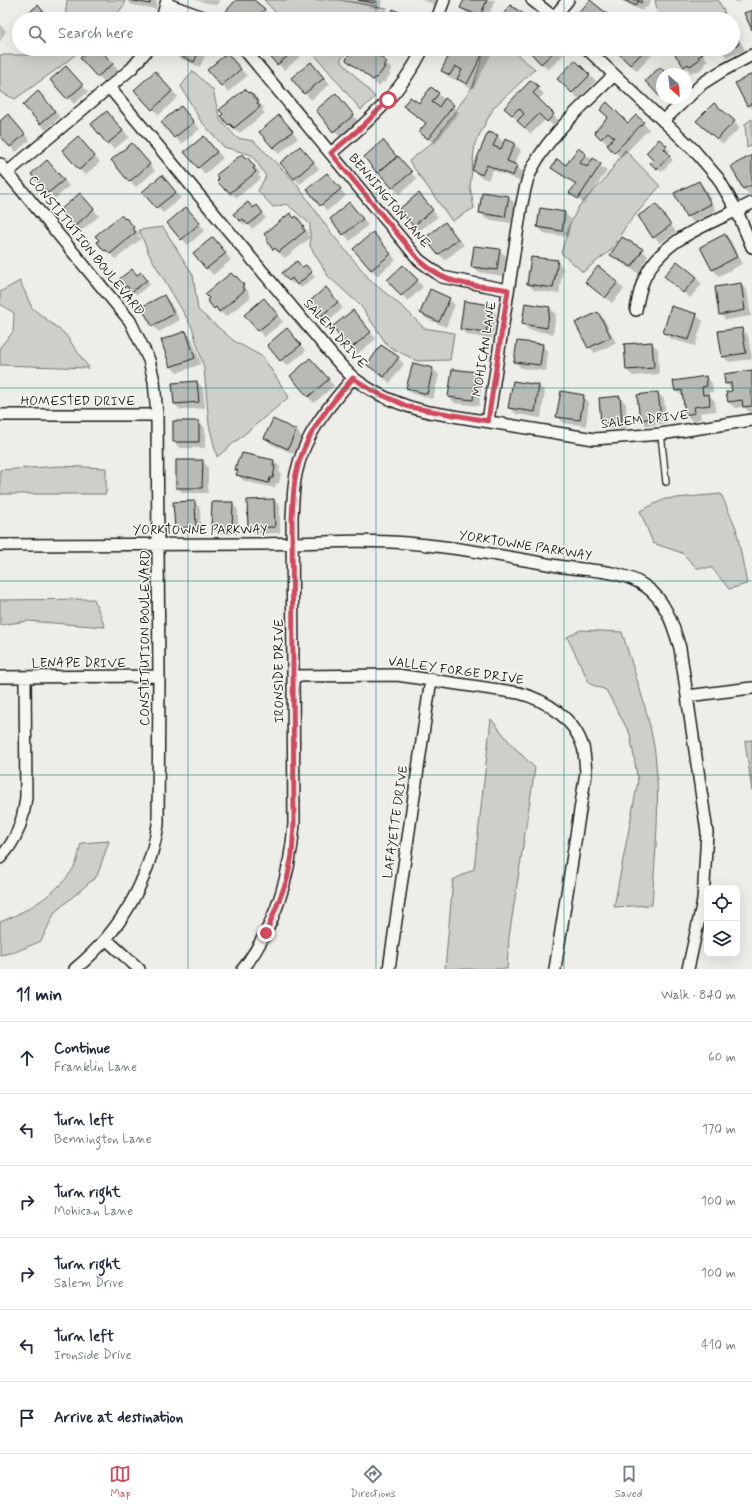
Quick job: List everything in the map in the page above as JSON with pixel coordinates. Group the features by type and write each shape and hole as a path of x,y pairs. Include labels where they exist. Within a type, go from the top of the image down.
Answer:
{"street":[{"path":"440,12 444,0"},
{"path":"532,0 547,12"},
{"path":"559,12 568,0"},
{"path":"164,12 167,2 191,12"},
{"path":"4,168 109,87 132,68 142,56"},
{"name":"BENNINGTON LANE","path":"250,56 419,260 442,277 508,290"},
{"path":"331,153 364,125 388,100 404,80 419,56"},
{"path":"594,56 693,149 718,178 737,211 752,247"},
{"path":"663,121 703,83 722,71 752,56"},
{"name":"MOHICAN LANE","path":"488,421 521,208 528,178 540,157 561,129 614,75"},
{"name":"SALEM DRIVE","path":"109,87 331,354 353,378 373,391 409,407 594,439 661,434 752,420"},
{"name":"CONSTITUTION BOULEVARD","path":"4,168 130,321 149,360 154,381 157,415 159,676 158,824 154,846 145,875 134,898 123,917 106,940 75,969"},
{"path":"636,310 644,278 653,262 664,249 678,240 752,203"},
{"name":"IRONSIDE DRIVE","path":"243,969 266,933 287,880 292,855 294,824 292,517 296,474 308,439 323,413 353,378"},
{"name":"HOMESTED DRIVE","path":"0,415 157,415"},
{"name":"YORKTOWNE PARKWAY","path":"0,545 292,544 363,541 407,543 478,552 628,577 652,591 667,611 673,622 680,648 707,832 707,855 703,901 688,969"},
{"name":"VALLEY FORGE DRIVE","path":"293,676 397,675 431,679 533,696 547,704 570,724 583,748 586,772 554,969"},
{"name":"LENAPE DRIVE","path":"0,677 159,676"},
{"path":"0,858 18,834 26,797 25,677"},
{"name":"LAFAYETTE DRIVE","path":"388,969 431,679"},
{"path":"687,696 752,688"},
{"path":"106,940 139,969"}],"lane":[{"path":"661,434 666,482"}],"shaded area":[{"path":"67,0 124,0 125,4 119,12 66,12"},
{"path":"264,0 339,0 387,8 383,12 275,12"},
{"path":"655,0 718,0 724,12 658,12"},
{"path":"0,55 73,56 15,99 0,92"},
{"path":"316,56 344,56 340,60 375,97 361,110"},
{"path":"483,56 519,56 535,69 494,107 475,143 470,187 474,208 452,221 409,161 434,141 473,86"},
{"path":"193,71 213,90 220,120 237,138 254,141 295,182 332,234 371,281 405,309 424,328 454,333 450,360 417,361 388,346 361,306 328,276 310,246 310,224 287,204 273,207 258,191 266,176 252,155 224,147 200,120 181,86"},
{"path":"752,119 752,145 747,148 745,124"},
{"path":"625,150 660,186 626,226 611,250 583,272 561,253 569,226 579,206 605,179"},
{"path":"163,227 193,275 198,310 234,341 263,357 289,397 217,457 209,425 204,368 192,327 149,254 139,230"},
{"path":"20,281 32,308 65,334 89,368 0,365 0,347 13,332 14,313 0,304 0,292"},
{"path":"60,466 106,468 106,494 0,494 0,470"},
{"path":"721,494 736,528 747,584 729,589 712,568 697,568 682,553 653,543 640,511 665,499"},
{"path":"94,599 105,627 28,621 0,625 0,600"},
{"path":"580,630 622,632 645,707 655,753 657,772 657,829 652,905 614,907 638,781 630,734 606,690 590,684 567,637"},
{"path":"491,719 512,745 535,768 509,937 507,969 445,969 453,880 474,869"},
{"path":"752,740 752,791 745,741"},
{"path":"109,841 97,876 55,912 41,941 15,952 0,955 0,922 31,907 60,885 75,865 81,843"}],"building":[{"path":"129,0 150,0 150,4"},
{"path":"236,0 254,0 265,9 263,12 226,11"},
{"path":"358,0 375,0 374,3"},
{"path":"464,0 487,0 482,12 470,12 460,8"},
{"path":"590,0 605,12 580,12"},
{"path":"624,0 642,0 641,3 638,1 636,6"},
{"path":"38,5 44,12 30,12"},
{"path":"510,5 520,12 505,12"},
{"path":"393,9 399,12 392,12"},
{"path":"752,10 752,30 744,13"},
{"path":"82,56 106,56 113,64 97,77 80,58"},
{"path":"181,56 197,56 194,62"},
{"path":"223,56 230,56 241,69 221,86 207,70"},
{"path":"270,56 288,56 277,65"},
{"path":"348,56 379,56 387,62 383,66 385,67 377,78 376,77 373,80 346,60"},
{"path":"448,56 481,56 467,84 457,79 462,70 455,66 450,75 441,71"},
{"path":"534,56 550,56 541,64"},
{"path":"621,56 639,56 630,65"},
{"path":"676,56 700,56 698,57 700,59 690,66 688,64 684,67"},
{"path":"575,60 590,75 572,93 557,79"},
{"path":"311,62 324,78 304,94 291,78"},
{"path":"66,66 83,85 67,99 50,80"},
{"path":"155,71 172,91 152,110 134,90"},
{"path":"656,71 656,93 645,81"},
{"path":"752,74 752,103 747,106 735,83"},
{"path":"531,80 539,87 533,93 554,114 547,122 539,114 525,128 517,121 524,114 519,108 512,115 504,108"},
{"path":"431,87 439,93 432,102 439,107 445,98 454,105 428,139 419,132 426,123 403,106 410,97 419,103"},
{"path":"245,89 249,93 250,92 259,102 257,103 260,107 234,128 230,124 228,125 221,116 223,114 219,110"},
{"path":"38,91 55,111 40,124 23,105"},
{"path":"336,93 354,115 333,132 316,110"},
{"path":"607,102 628,123 636,115 644,122 614,153 607,145 614,137 608,132 601,139 594,132 608,117 600,110"},
{"path":"714,103 735,121 717,139 696,121"},
{"path":"181,106 194,122 174,138 161,122"},
{"path":"107,111 123,131 107,144 91,124"},
{"path":"8,114 25,134 10,147 0,136 0,121"},
{"path":"279,115 293,131 273,148 259,132"},
{"path":"488,132 498,135 493,146 501,149 505,139 515,143 507,161 517,165 513,176 487,165 482,175 472,170"},
{"path":"78,136 95,156 79,170 62,150"},
{"path":"204,136 217,152 198,168 184,152"},
{"path":"659,139 667,146 664,149 670,155 657,169 650,163 653,160 646,153"},
{"path":"383,140 397,157 377,173 364,157"},
{"path":"132,143 150,164 129,182 111,160"},
{"path":"300,146 314,162 294,179 280,163"},
{"path":"578,148 586,154 580,163 587,167 593,158 601,164 578,199 569,193 576,184 551,168 557,159 566,165"},
{"path":"242,154 245,158 247,157 255,167 253,168 256,172 230,193 217,181 219,179 216,175"},
{"path":"752,155 752,185 743,189 731,166"},
{"path":"398,156 412,172 392,188 378,172"},
{"path":"47,160 64,180 48,193 31,174"},
{"path":"327,173 341,189 320,206 307,189"},
{"path":"162,175 176,192 156,208 142,192"},
{"path":"699,181 711,204 686,217 674,193"},
{"path":"482,192 509,196 505,217 479,213"},
{"path":"80,193 94,209 75,226 60,210"},
{"path":"419,193 433,210 413,226 399,209"},
{"path":"248,202 253,208 257,205 263,213 248,225 243,219 240,221 233,214"},
{"path":"349,202 363,219 343,235 330,219"},
{"path":"656,204 671,225 653,238 638,216"},
{"path":"186,207 200,223 181,240 167,223"},
{"path":"540,208 565,212 562,231 537,227"},
{"path":"290,213 294,218 296,216 304,226 302,227 305,231 279,252 275,248 273,250 264,234"},
{"path":"121,215 134,227 132,229 136,232 110,254 106,250 104,251 97,242 99,240 95,236"},
{"path":"445,222 458,239 438,255 425,238"},
{"path":"373,232 391,254 371,270 353,249"},
{"path":"725,234 737,257 712,270 700,247"},
{"path":"213,237 226,253 206,269 193,253"},
{"path":"622,237 643,249 632,267 610,255"},
{"path":"474,246 500,249 497,270 471,267"},
{"path":"531,257 558,260 553,288 527,284"},
{"path":"297,261 302,267 306,265 312,272 297,285 292,278 289,281 282,273"},
{"path":"677,261 697,277 683,293 664,276"},
{"path":"403,265 418,280 401,296 387,280"},
{"path":"598,266 618,282 605,298 585,282"},
{"path":"132,269 137,275 141,272 147,280 132,292 127,286 124,288 118,280"},
{"path":"231,273 244,285 242,287 245,290 219,312 216,307 214,309 207,300 209,298 205,294"},
{"path":"741,283 745,310 719,315 715,287"},
{"path":"326,287 338,302 321,316 309,302"},
{"path":"430,289 450,298 439,322 420,313"},
{"path":"164,295 174,314 152,326 141,307"},
{"path":"264,298 278,315 258,331 244,315"},
{"path":"464,301 491,305 486,333 460,329"},
{"path":"525,303 550,307 547,328 522,324"},
{"path":"671,306 697,314 689,340 663,333"},
{"path":"353,310 371,332 350,349 332,327"},
{"path":"598,312 611,337 588,348 575,323"},
{"path":"287,328 301,345 280,361 267,345"},
{"path":"742,328 746,353 722,357 718,331"},
{"path":"186,331 195,358 170,367 161,340"},
{"path":"517,341 543,344 540,365 514,362"},
{"path":"652,342 654,368 626,370 624,344"},
{"path":"381,345 399,357 384,377 367,365"},
{"path":"310,358 329,379 308,397 290,376"},
{"path":"413,363 433,368 427,394 406,388"},
{"path":"452,369 477,372 473,400 448,397"},
{"path":"752,370 752,406 743,407 742,400 728,402 726,392 732,391 731,383 725,384 724,374"},
{"path":"706,376 707,386 702,387 703,395 709,394 710,405 694,407 695,413 685,415 682,390 675,391 673,381"},
{"path":"197,381 199,402 174,404 172,383"},
{"path":"513,381 539,385 535,412 508,408"},
{"path":"561,391 584,395 580,420 556,417"},
{"path":"658,392 661,417 640,420 637,395"},
{"path":"620,396 622,422 601,423 599,398"},
{"path":"273,419 296,430 288,449 264,438"},
{"path":"173,421 199,421 199,442 173,442"},
{"path":"242,453 274,460 273,466 275,466 273,478 270,478 269,483 236,475 238,470 235,470 238,459 240,459"},
{"path":"176,460 203,460 202,488 176,488"},
{"path":"274,499 275,527 248,528 247,500"},
{"path":"195,501 196,527 175,528 173,502"},
{"path":"212,502 233,502 232,529 211,528"}],"route":[{"path":"266,933 287,880 292,855 294,824 292,517 296,474 308,439 323,413 353,378 390,400 409,407 429,412 488,421 508,290 457,281 442,277 433,271 419,260 331,153 364,125 388,100"}]}
